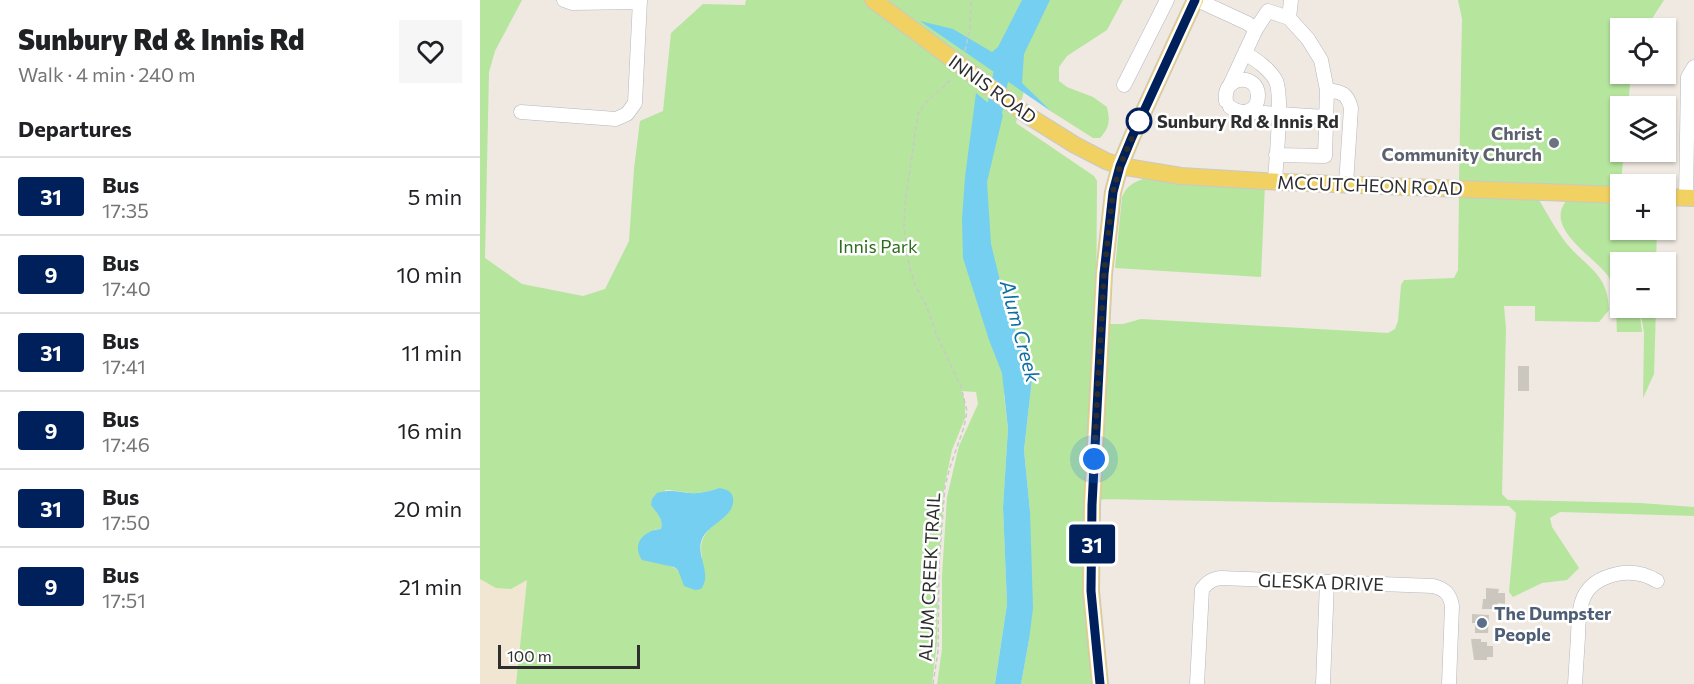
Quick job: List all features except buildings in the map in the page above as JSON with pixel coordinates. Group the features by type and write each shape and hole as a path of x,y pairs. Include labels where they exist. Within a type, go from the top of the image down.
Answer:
{"main road":[{"name":"INNIS ROAD","path":"873,0 1027,115 1095,156 1120,166"},
{"path":"1100,684 1091,591 1092,505 1104,274 1113,192 1120,166 1132,137 1196,0"},
{"name":"MCCUTCHEON ROAD","path":"1120,166 1181,176 1610,195"}],"street":[{"path":"521,112 616,119 627,114 635,103 640,1 572,3 564,0"},
{"path":"1124,85 1167,0"},
{"path":"1196,0 1256,29"},
{"path":"1289,18 1291,0"},
{"path":"1325,156 1328,90 1321,60 1308,39 1289,18 1268,11 1256,29 1225,94 1228,104 1236,111 1326,117"},
{"path":"1245,53 1263,65 1276,81 1280,96 1275,181"},
{"path":"1690,198 1688,77 1694,67"},
{"path":"1230,85 1234,81 1244,80 1250,81 1257,89 1258,100 1247,112"},
{"path":"1328,90 1342,92 1349,100 1351,108 1346,184"},
{"path":"1276,155 1348,157"},
{"path":"1575,684 1579,610 1592,586 1601,579 1623,573 1648,575 1657,581"},
{"name":"GLESKA DRIVE","path":"1197,684 1202,592 1207,583 1221,578 1440,588 1447,592 1452,606 1449,684"},
{"path":"1323,684 1327,582"}],"path":[{"path":"964,55 970,27 971,0"},
{"name":"ALUM CREEK TRAIL","path":"933,684 938,651 939,563 945,486 967,411 961,387 937,336 927,307 915,285 909,265 904,227 905,204 918,114 922,106 947,85 953,76"}],"shaded area":[{"path":"480,579 496,588 527,579 516,684 480,684"}],"green space":[{"name":"Innis Park","path":"480,0 522,0 495,51 489,72 485,258 522,284 583,296 605,289 629,241 640,121 663,111 671,33 703,4 745,5 746,0 1123,0 1107,30 1067,56 1059,67 1059,81 1067,87 1093,97 1107,107 1108,124 1100,138 1093,138 1052,112 1025,87 1016,123 1094,176 1097,181 1099,684 1021,684 1029,640 1030,511 1024,450 1032,379 1013,323 1004,395 1008,429 1003,507 1007,604 995,684 937,684 942,649 942,576 947,497 959,446 978,404 976,392 961,391 965,400 965,418 952,450 944,488 938,579 937,642 932,684 516,684 527,580 511,589 496,588 480,579","holes":["719,488 724,517 705,534 701,550 702,558 678,570 661,563 655,529 661,529 660,517 665,490 697,493"]},
{"path":"1458,0 1664,0 1652,18 1610,18 1610,84 1630,84 1629,96 1610,96 1610,162 1623,162 1622,174 1610,174 1610,190 1459,182 1462,19"},
{"path":"1143,179 1265,184 1261,277 1115,268 1122,197 1130,185"},
{"path":"1459,196 1539,200 1567,244 1601,279 1608,298 1609,310 1599,322 1535,321 1535,306 1504,306 1506,329 1502,494 1508,500 1640,503 1694,507 1694,516 1560,512 1550,518 1552,527 1579,568 1567,580 1542,583 1513,597 1509,592 1516,513 1509,506 1097,499 1107,324 1123,324 1141,319 1388,333 1395,329 1398,321 1401,285 1404,280 1454,278 1458,270"},
{"path":"1566,201 1610,203 1610,240 1657,240 1656,252 1610,252 1610,280 1602,268 1566,232 1561,222 1561,211"},
{"path":"1617,318 1640,318 1642,332 1617,332"},
{"path":"1642,318 1656,318 1654,374 1643,398 1644,333"}],"water":[{"path":"1022,0 1050,0 1024,54 1022,83 1052,112 920,21 953,29 992,52 998,47"},
{"path":"976,93 1003,115 987,182 991,244 1004,297 1032,379 1024,450 1030,511 1033,608 1021,684 995,684 1007,604 1003,507 1008,429 1002,373 963,258 962,219 965,177"},
{"path":"719,488 731,494 733,505 702,539 700,545 705,577 701,589 695,590 684,586 678,570 674,567 642,560 638,549 641,539 649,532 661,529 662,525 651,505 657,493 670,491 697,493"}],"waterway":[{"name":"Alum Creek","path":"991,129 1005,54"}],"bus line":[{"name":"31","path":"1100,684 1091,591 1092,505 1104,274 1113,192 1120,166 1132,137 1195,0"}],"place":[{"name":"Sunbury Rd & Innis Rd","path":"1139,121"},
{"name":"Christ Community Church","path":"1554,143"},
{"name":"The Dumpster People","path":"1482,623"}],"route":[{"path":"1094,459 1104,274 1113,192 1120,166 1139,121"}]}
